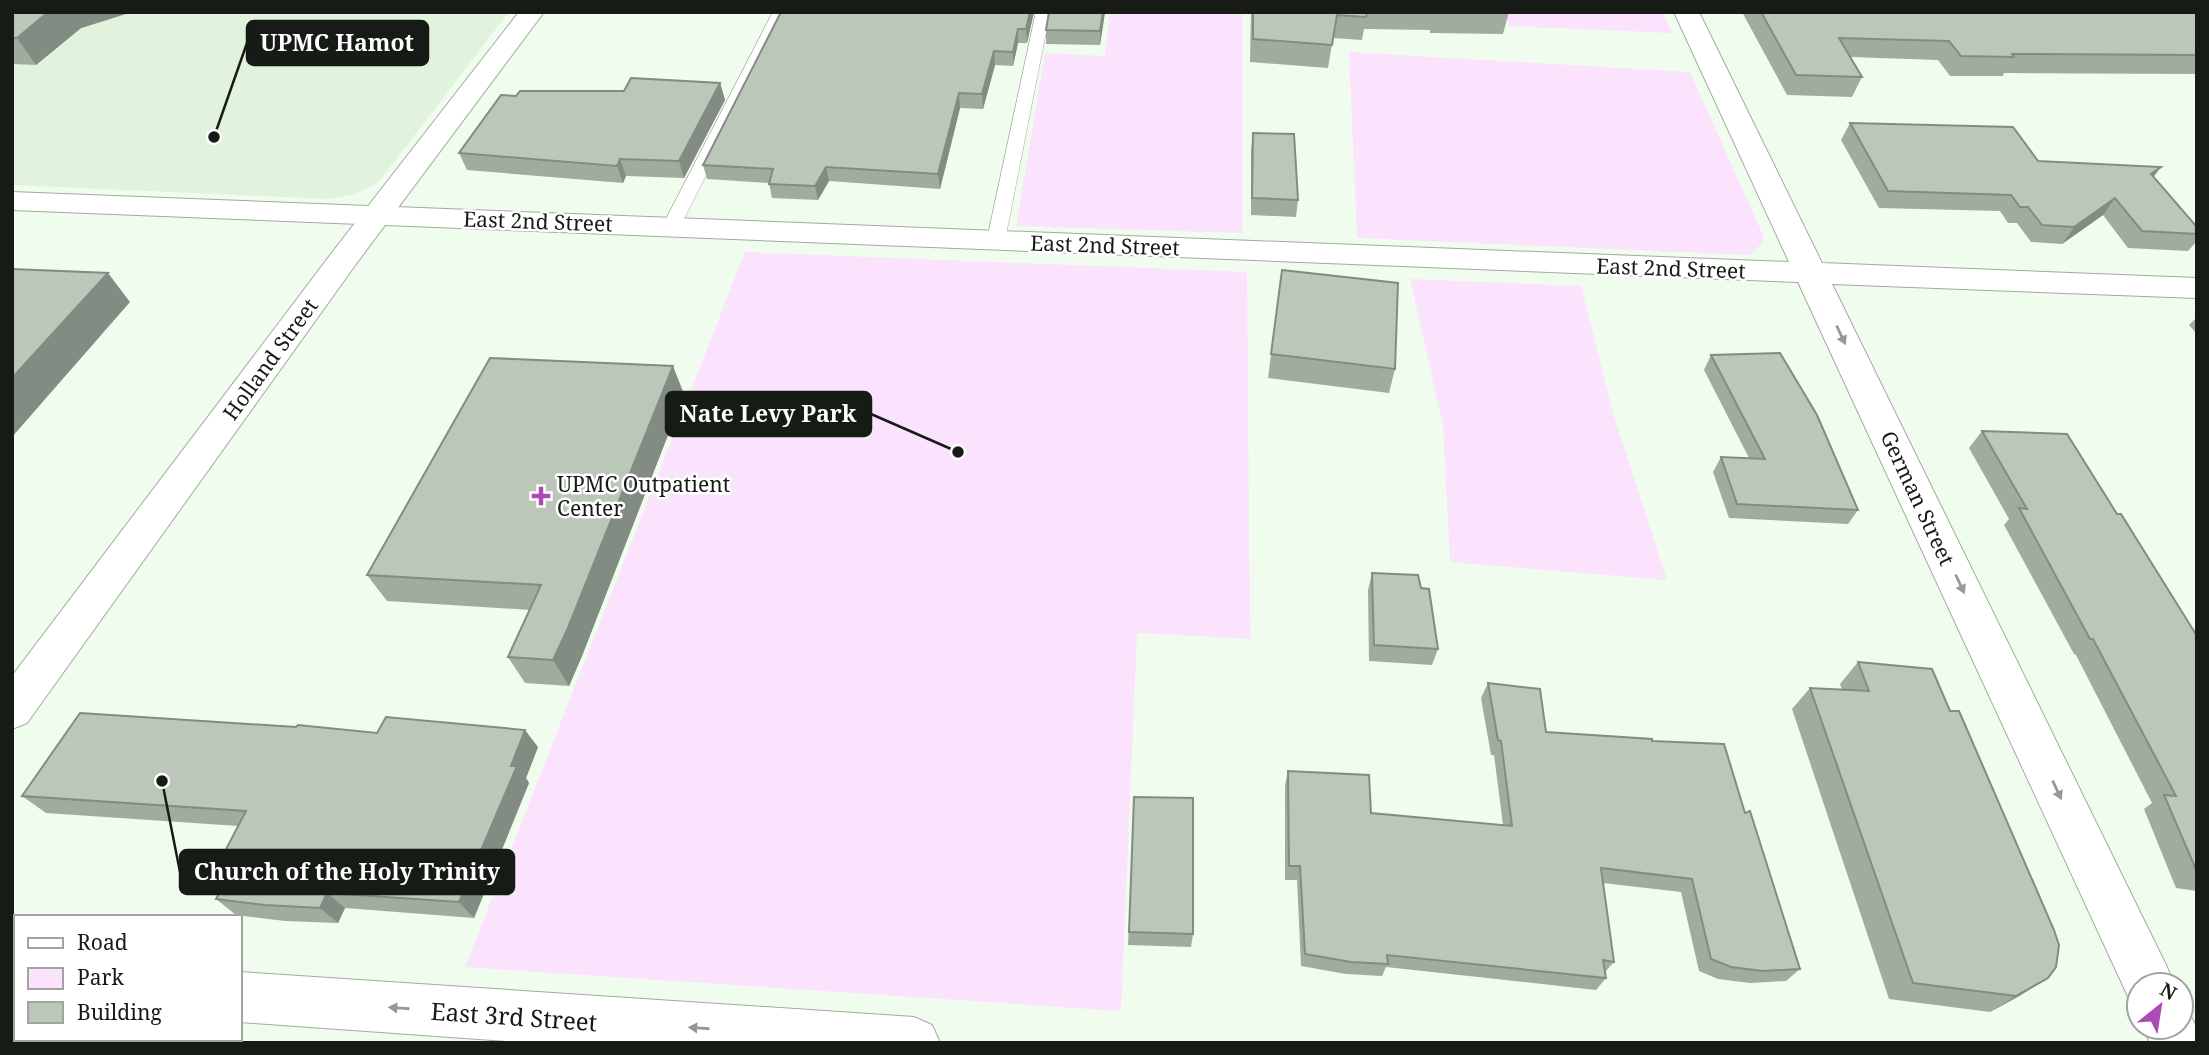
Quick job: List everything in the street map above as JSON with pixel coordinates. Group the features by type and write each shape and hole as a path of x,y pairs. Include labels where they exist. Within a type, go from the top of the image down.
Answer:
{"street":[{"name":"Holland Street","path":"12,710 376,215 531,12"},
{"name":"German Street","path":"1686,12 2142,971"},
{"name":"East 2nd Street","path":"12,201 2197,288"},
{"name":"East 3rd Street","path":"242,998 914,1043"}],"lane":[{"path":"671,227 781,12"},
{"path":"996,240 1042,12"}],"shaded area":[{"path":"12,12 509,12 378,183 355,194 330,199 12,185"}],"green space":[{"path":"1110,12 1242,12 1242,233 1016,226 1045,53 1105,56"},
{"path":"1504,12 1663,12 1672,33 1509,26"},
{"path":"1349,52 1690,72 1764,237 1763,243 1749,255 1357,238"},
{"path":"745,252 1247,272 1250,639 1137,633 1121,1011 465,967"},
{"path":"1410,279 1581,286 1614,416 1667,580 1450,562 1443,425"}],"building":[{"path":"12,12 48,12 17,38 12,38"},
{"path":"781,12 1030,12 1026,29 1018,29 1013,52 994,51 982,94 959,93 938,174 826,167 815,186 769,184 773,169 703,165"},
{"path":"1049,12 1103,12 1100,31 1046,30"},
{"path":"1253,12 1367,12 1366,17 1337,15 1332,45 1253,39"},
{"path":"1761,12 2197,12 2197,55 1961,56 1949,41 1839,38 1862,77 1796,75"},
{"path":"631,78 720,83 679,161 620,159 617,166 459,153 501,95 516,96 520,91 624,91"},
{"path":"1850,123 2013,127 2038,161 2161,167 2151,174 2197,227 2197,234 2142,231 2115,198 2074,227 2042,225 2028,207 2020,207 2011,195 1888,191"},
{"path":"1253,133 1294,134 1298,200 1252,198"},
{"path":"12,269 108,273 12,378"},
{"path":"1282,270 1398,283 1395,369 1271,354"},
{"path":"1780,353 1817,415 1858,510 1737,504 1721,457 1765,459 1711,355"},
{"path":"490,358 673,366 553,660 508,657 541,585 367,575"},
{"path":"1982,431 2067,434 2117,514 2121,514 2197,636 2197,872 2164,795 2176,796 2093,639 2090,639 2019,508 2027,509"},
{"path":"1372,573 1418,575 1421,588 1429,589 1438,649 1374,645"},
{"path":"1858,662 1932,669 1950,711 1959,711 2059,945 2056,967 2048,978 2016,996 1913,983 1810,688 1869,691"},
{"path":"1488,683 1540,689 1546,732 1724,744 1745,813 1750,811 1800,969 1763,971 1731,967 1711,959 1692,879 1601,868 1614,962 1603,960 1606,978 1387,955 1388,964 1351,962 1305,954 1300,866 1289,866 1288,771 1369,775 1371,813 1512,826 1501,741 1498,740"},
{"path":"80,713 296,727 298,725 377,733 386,717 525,730 511,766 517,766 459,902 327,893 320,908 216,899 225,882 214,880 227,857 223,855 246,811 22,796"},
{"path":"1134,797 1193,798 1193,934 1129,932"}],"place":[{"name":"UPMC Hamot","path":"214,137"},
{"name":"Nate Levy Park","path":"958,452"},
{"name":"UPMC Outpatient Center","path":"541,496"},
{"name":"Church of the Holy Trinity","path":"162,781"}]}
